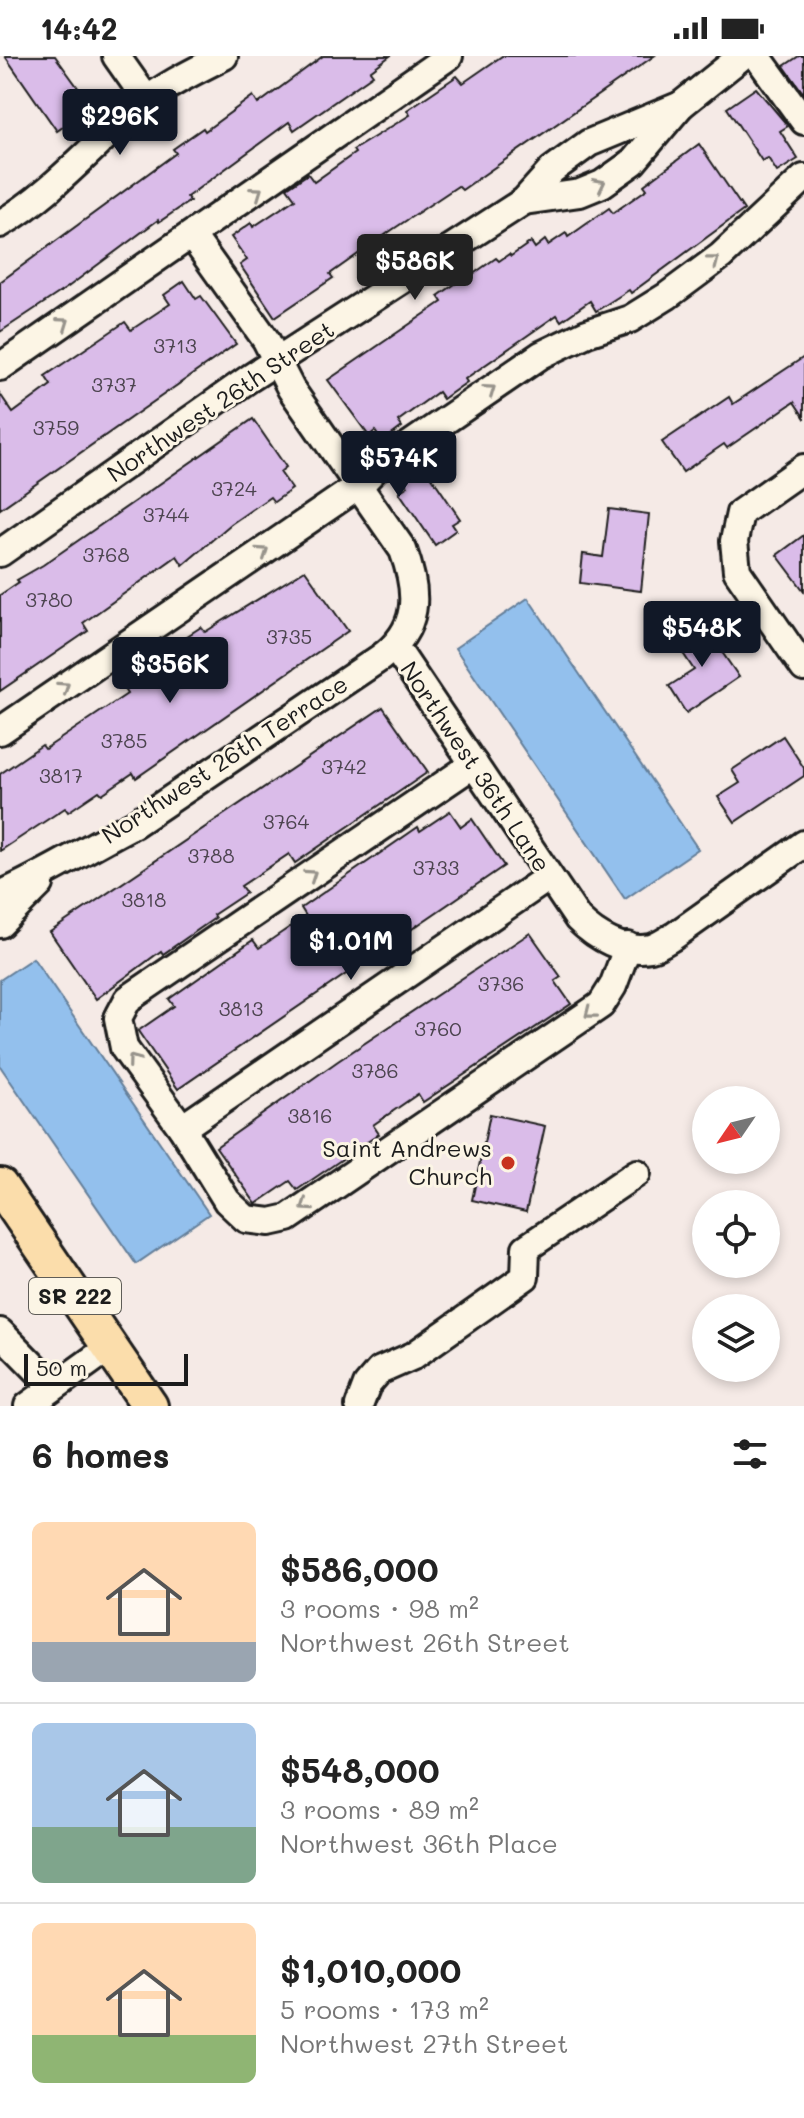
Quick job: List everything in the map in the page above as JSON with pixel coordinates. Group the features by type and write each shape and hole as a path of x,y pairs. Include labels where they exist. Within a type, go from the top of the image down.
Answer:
{"main road":[{"name":"SR 222","path":"0,1186 150,1406"}],"street":[{"path":"116,56 147,100"},
{"path":"0,224 64,178 147,100 224,56"},
{"path":"0,367 449,56"},
{"name":"Northwest 26th Street","path":"524,201 580,193 602,184 633,162 681,105 742,56"},
{"path":"757,56 804,121"},
{"name":"Northwest 26th Street","path":"0,553 278,362 524,201 552,170 589,143 681,105"},
{"path":"0,731 360,485 376,468 541,355 587,333 630,319 667,296 721,256 804,178"},
{"name":"Northwest 36th Lane","path":"192,236 278,362 291,389 403,550 413,577 410,625 395,647 578,919 597,938 628,946"},
{"path":"804,468 740,513 734,541 737,571 804,668"},
{"name":"Northwest 26th Terrace","path":"0,895 54,870 96,843 134,824 395,647"},
{"path":"474,764 128,999 118,1018 124,1048 182,1128 227,1201 246,1219 270,1222 288,1218 601,1005 613,986 628,946 652,948 674,936 804,844"},
{"name":"Northwest 26th Terrace","path":"0,924 54,870"},
{"path":"182,1128 549,877"},
{"path":"359,1406 367,1385 379,1371 413,1356 525,1277 526,1248 637,1173"},
{"path":"0,1332 52,1385"},
{"path":"28,1406 52,1385 110,1347"}],"water":[{"path":"528,598 698,849 625,899 455,648"},
{"path":"33,958 209,1214 136,1264 0,1066 0,980"}],"building":[{"path":"5,56 55,56 92,107 57,131"},
{"path":"323,56 390,56 370,71 373,75 294,130 289,122 187,197 190,201 158,220 68,287 0,332 0,282 176,153 173,149 203,128 205,131 253,96 258,104"},
{"path":"502,56 654,56 462,190 458,186 392,230 330,274 333,278 275,317 240,265 247,260 231,237 251,223 253,227 295,199 287,188 308,174 314,182 355,153 353,150 410,115 407,110 457,76 463,83"},
{"path":"804,56 804,94 784,66"},
{"path":"756,88 788,126 780,131 798,159 777,172 768,158 762,161 727,108"},
{"path":"699,144 744,210 631,293 629,290 596,311 590,301 561,321 557,315 465,379 467,382 443,399 438,392 398,421 402,427 382,442 375,431 369,436 328,380 442,302 438,296 465,277 496,258 499,261 509,254 511,256 531,242 535,248 545,240 548,245 566,233 568,237 609,208 613,213 647,189 644,185"},
{"path":"184,281 196,299 201,296 236,344 0,509 0,394 13,413 51,385 45,376 125,322 131,330 170,304 164,295"},
{"path":"804,357 804,417 794,402 727,448 724,444 683,472 662,442 729,397 733,404"},
{"path":"253,419 286,467 280,472 292,489 274,502 270,497 231,524 183,565 177,556 83,623 88,631 0,691 0,595 19,582 17,580"},
{"path":"421,461 460,519 452,524 456,530 435,545 399,492 408,486 401,475"},
{"path":"609,509 649,514 641,591 580,583 583,554 603,557"},
{"path":"804,535 804,591 777,555"},
{"path":"305,570 348,631 136,778 133,773 68,812 65,808 0,851 0,774 42,745 45,749 127,694 119,681 137,669 146,681 189,651 181,640 201,627 205,632"},
{"path":"702,623 739,677 686,713 669,686 694,670 675,641"},
{"path":"383,707 428,772 295,863 289,854 241,886 246,893 213,915 215,918 163,954 161,951 96,999 50,932"},
{"path":"783,736 804,768 804,776 735,822 718,797 740,783 732,770"},
{"path":"450,811 461,827 472,819 504,866 178,1089 138,1031 174,1006 169,999 253,940 259,948 306,916 301,908 418,827 420,831"},
{"path":"530,933 561,977 555,981 571,1004 423,1102 418,1094 373,1125 379,1134 297,1190 290,1181 256,1204 216,1147"},
{"name":"Saint Andrews Church","path":"490,1114 545,1126 526,1212 472,1200"}],"place":[{"name":"Saint Andrews Church","path":"508,1163"}]}
